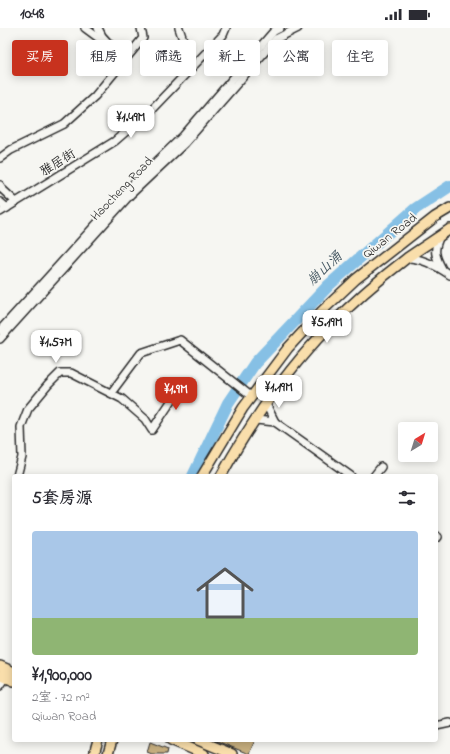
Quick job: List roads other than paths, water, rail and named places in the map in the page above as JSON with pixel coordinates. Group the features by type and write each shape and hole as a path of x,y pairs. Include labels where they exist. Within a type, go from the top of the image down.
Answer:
{"main road":[{"name":"Qiwan Road","path":"203,474 243,408 248,394 322,311 356,279 435,217 450,208"},
{"path":"222,474 266,404 306,352 330,326 362,296 407,258 450,229"},
{"path":"0,666 9,676"},
{"path":"94,754 97,742"},
{"path":"108,754 111,742"},
{"path":"177,742 204,754"},
{"path":"203,742 232,754"}],"street":[{"path":"85,28 101,40"},
{"path":"98,28 105,40"},
{"path":"132,51 143,38 141,28"},
{"path":"179,28 183,40"},
{"name":"雅居街","path":"196,62 223,35 226,28"},
{"name":"Haocheng Road","path":"0,339 131,194 185,142 276,39 298,28"},
{"name":"Haocheng Road","path":"0,330 130,188 183,136 276,29"},
{"path":"0,158 11,150 64,124 95,96 111,76"},
{"name":"雅居街","path":"0,212 115,141 152,109 183,76"},
{"path":"0,185 3,190 16,202"},
{"path":"0,202 7,208"},
{"path":"440,236 435,248 442,269"},
{"path":"407,258 423,260 442,269 450,275"},
{"path":"111,393 141,353 180,340 248,394"},
{"path":"18,474 22,457 21,427 28,409 60,373 71,373 122,399 145,419 152,430 184,382"},
{"path":"266,404 275,422 348,474"},
{"path":"256,420 275,422"},
{"path":"376,474 381,467"},
{"path":"0,686 9,676"},
{"path":"438,726 450,723"}],"waterway":[{"name":"崩山涌","path":"194,474 228,403 255,363 329,285 415,209 450,186"}]}
